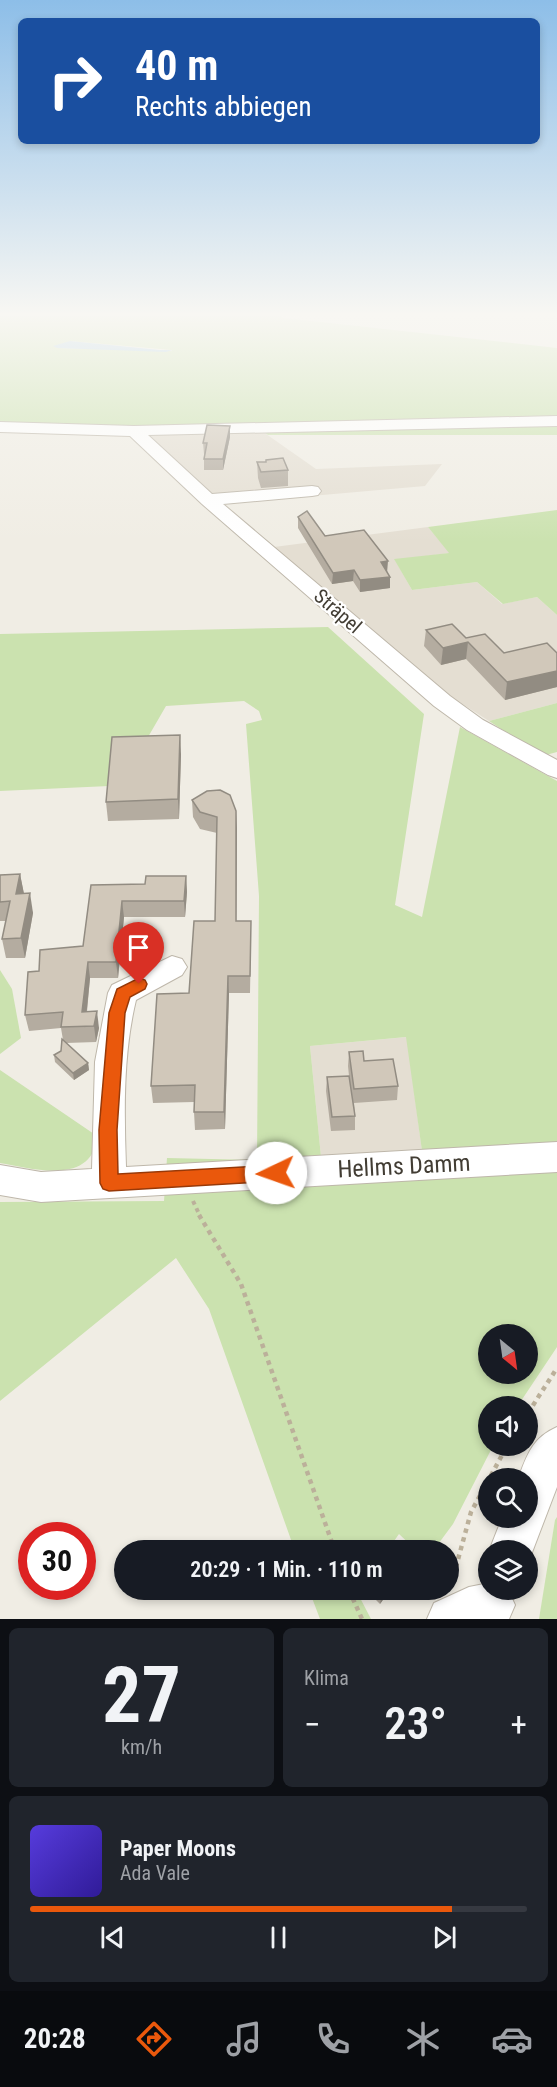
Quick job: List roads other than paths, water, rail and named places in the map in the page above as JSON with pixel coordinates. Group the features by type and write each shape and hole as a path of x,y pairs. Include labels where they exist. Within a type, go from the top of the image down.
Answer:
{"street":[{"path":"0,427 134,431 557,421"},
{"name":"Sträpel","path":"134,431 208,501 442,700 475,725 557,770"},
{"path":"208,501 312,491"},
{"path":"109,1183 108,1130 117,1013 123,993 172,967"},
{"name":"Hellms Damm","path":"0,1180 41,1187 557,1158"},
{"path":"538,1481 544,1465 557,1448"},
{"path":"449,1608 470,1610 494,1605"}]}
